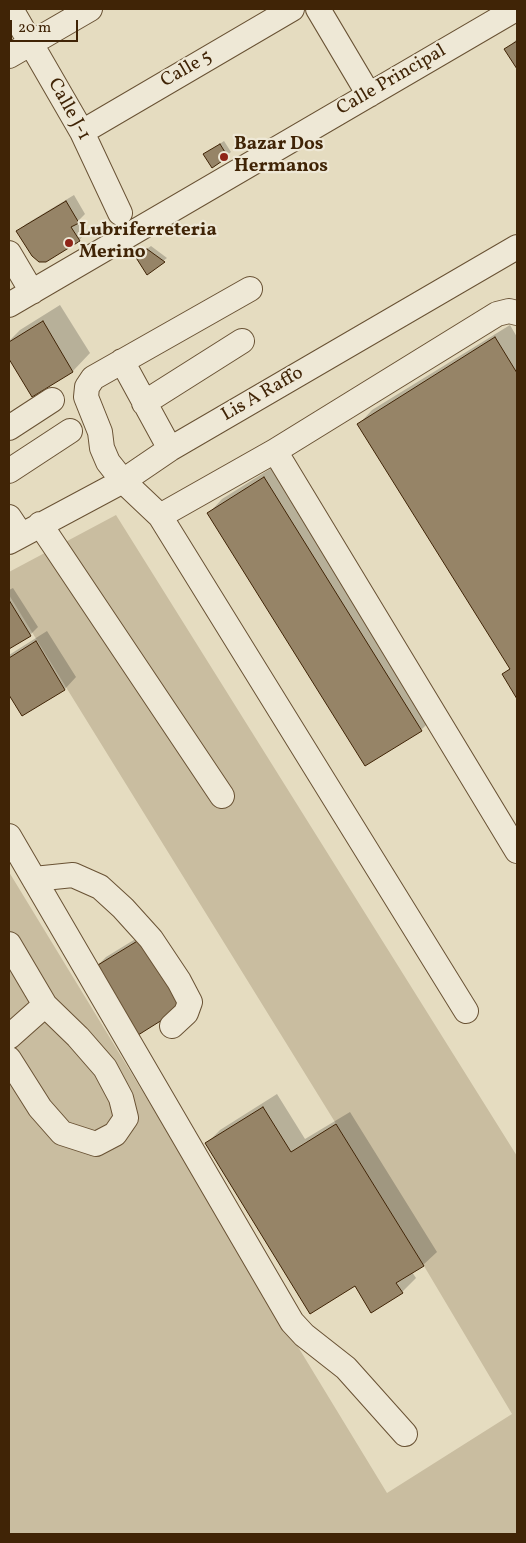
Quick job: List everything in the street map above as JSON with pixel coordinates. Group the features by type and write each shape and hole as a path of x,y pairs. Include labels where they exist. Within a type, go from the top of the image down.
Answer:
{"street":[{"name":"Calle J-1","path":"11,9 82,132 120,213"},
{"path":"9,56 90,9"},
{"name":"Calle 5","path":"82,132 292,9"},
{"path":"318,9 369,95"},
{"name":"Calle Principal","path":"9,305 516,9"},
{"name":"Lis A Raffo","path":"19,530 122,480 170,449 517,247"},
{"path":"9,253 32,292"},
{"path":"250,289 93,378 87,387 86,397 100,432 102,448 108,462 122,480 160,516 466,1011"},
{"path":"160,516 275,451 497,314 509,311 517,313"},
{"path":"144,403 242,341"},
{"path":"122,361 170,449"},
{"path":"9,428 52,400"},
{"path":"9,471 70,431"},
{"path":"275,451 517,850"},
{"path":"19,530 222,796"},
{"path":"9,836 292,1322 304,1335 346,1368 405,1434"},
{"path":"34,879 73,875 100,887 123,908 151,940 179,980 190,1002 186,1013 172,1026"},
{"path":"9,944 45,1004 78,1037 105,1068 121,1098 126,1118 115,1134 96,1144 62,1133 40,1108 9,1059"},
{"path":"9,1037 45,1004"}],"shaded area":[{"path":"116,515 517,1156 517,1534 9,1534 9,872 387,1493 512,1414 424,1266 9,595 9,572"}],"building":[{"path":"517,41 517,69 504,49"},
{"path":"220,144 228,157 212,168 203,154"},
{"path":"66,201 79,223 71,227 80,241 46,262 39,262 32,256 16,231"},
{"path":"147,249 165,262 147,275 135,256"},
{"path":"43,321 73,372 32,397 9,359 9,342"},
{"path":"495,337 517,373 517,699 502,674 510,669 357,424"},
{"path":"264,477 422,731 365,766 207,513"},
{"path":"9,600 31,636 9,649"},
{"path":"36,641 65,690 22,716 9,695 9,658"},
{"path":"144,937 186,1005 135,1037 93,968"},
{"path":"263,1107 291,1152 336,1124 424,1266 396,1283 403,1293 371,1313 355,1286 310,1314 205,1143"}],"place":[{"name":"Bazar Dos Hermanos","path":"224,157"},
{"name":"Lubriferreteria Merino","path":"69,243"}]}
